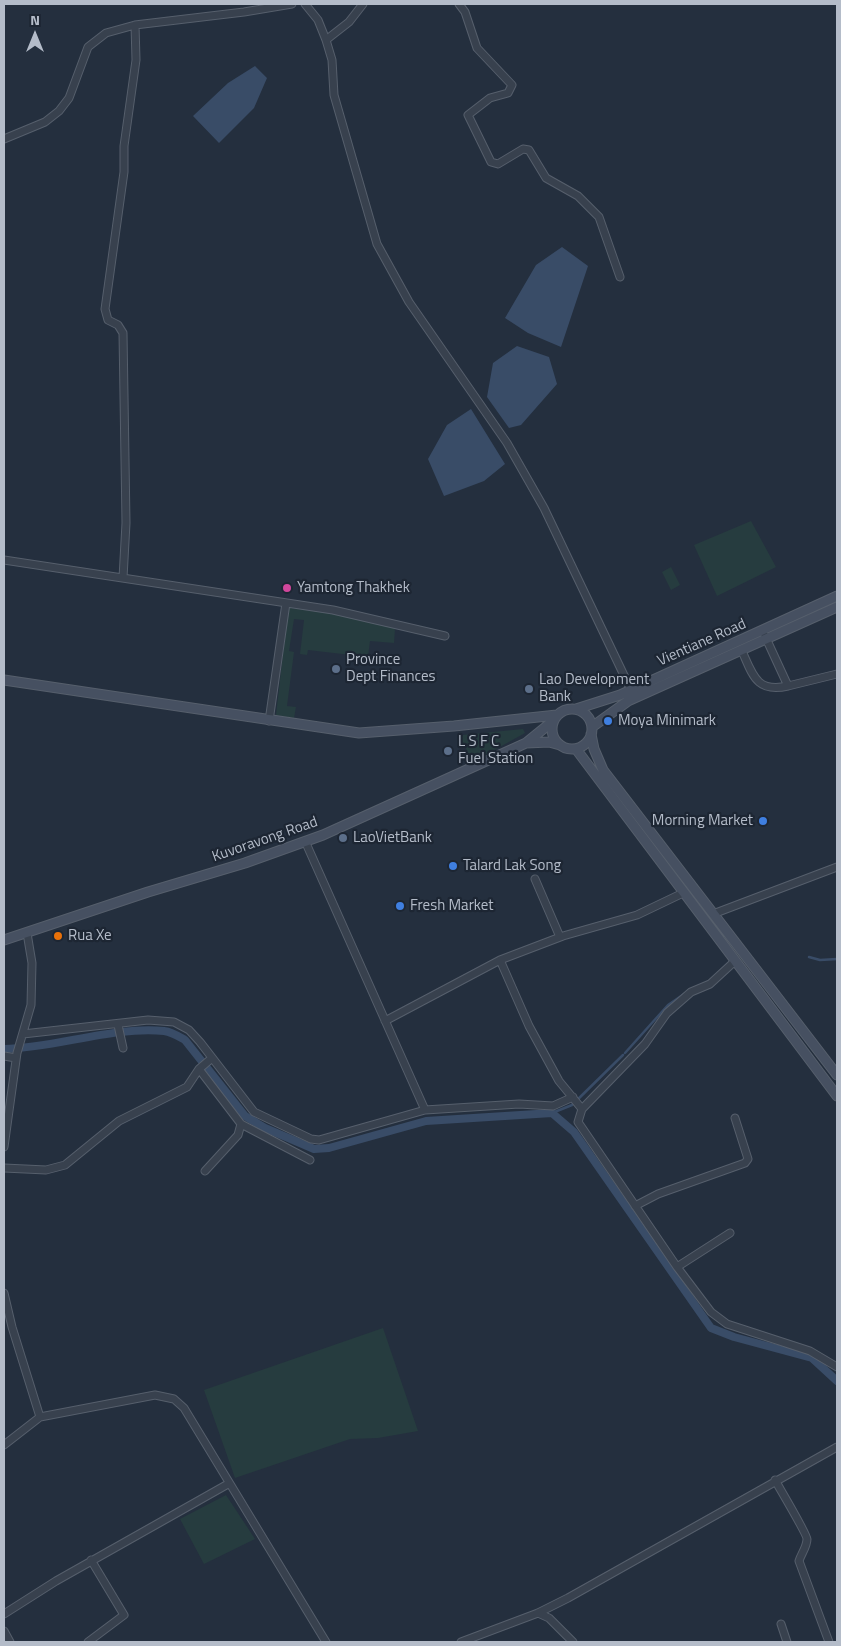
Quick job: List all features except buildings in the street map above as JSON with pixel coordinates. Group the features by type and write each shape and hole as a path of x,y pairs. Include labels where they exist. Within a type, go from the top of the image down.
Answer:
{"main road":[{"name":"Vientiane Road","path":"576,709 631,690 765,635 837,596"},
{"path":"576,749 586,743 592,731 628,701 742,651 765,635 837,608"},
{"path":"4,680 359,733 555,718"},
{"path":"560,745 553,737 555,718 562,711 576,709 587,716 592,731 594,749 603,770 837,1075"},
{"name":"Kuvoravong Road","path":"4,940 305,841 438,784 526,742 542,732 555,718"},
{"path":"526,742 540,742 576,749 837,1096"}],"street":[{"path":"4,140 45,122 59,110 69,98 88,47 106,33 135,25 252,11 292,4"},
{"path":"305,4 318,20 326,40 332,60 334,95 377,244 409,302 507,443 544,508 631,690"},
{"path":"326,40 349,22 364,4"},
{"path":"459,4 478,48 512,85 508,93 490,98 468,115 491,162 498,164 523,150 529,150 546,178 578,196 599,217 620,277"},
{"path":"123,578 126,523 123,333 118,325 108,320 105,309 136,60 135,25"},
{"path":"4,560 334,610 445,636"},
{"path":"269,721 286,603"},
{"path":"765,635 788,686"},
{"path":"742,651 762,687 771,690 837,674"},
{"path":"305,841 425,1110"},
{"path":"713,914 837,867"},
{"path":"535,879 560,938"},
{"path":"385,1021 500,960 560,938 637,916 683,893"},
{"path":"4,1147 17,1056 31,1006 33,976 27,933"},
{"path":"500,960 529,1026 558,1081 582,1109"},
{"path":"735,961 710,984 692,992 667,1013 644,1044 582,1109 578,1118 579,1127 677,1267 711,1312 726,1324 810,1351 837,1367"},
{"path":"24,1034 118,1025 148,1020 174,1022 189,1030 254,1112 311,1138 326,1139 425,1110 519,1104 553,1106 573,1098"},
{"path":"118,1025 122,1048"},
{"path":"4,1056 17,1056"},
{"path":"4,1168 46,1170 65,1165 119,1121 187,1087 199,1069 212,1058"},
{"path":"199,1069 241,1124 310,1160"},
{"path":"635,1206 658,1194 745,1163 748,1159 748,1152 735,1118"},
{"path":"205,1171 238,1135 241,1124"},
{"path":"677,1267 730,1233"},
{"path":"4,1293 12,1328 40,1417"},
{"path":"4,1331 12,1328"},
{"path":"4,1445 40,1417 155,1395 174,1399 184,1408 228,1484 326,1642"},
{"path":"461,1642 538,1613 837,1447"},
{"path":"775,1480 794,1516 807,1534 807,1544 799,1562 829,1642"},
{"path":"4,1614 27,1597 228,1484"},
{"path":"88,1642 124,1615 92,1560"},
{"path":"538,1613 549,1618 573,1642"},
{"path":"781,1624 787,1642"},
{"path":"4,1631 10,1642"}],"green space":[{"path":"751,521 776,567 717,596 694,545"},
{"path":"671,567 680,585 671,590 662,572"},
{"path":"290,608 333,613 395,628 394,643 370,641 368,657 308,650 307,655 300,654 304,620 294,619 289,651 294,652 287,706 296,707 294,718 276,715 288,610"},
{"path":"523,729 525,733 478,759 471,758 461,739 463,735"},
{"path":"383,1328 418,1431 378,1438 350,1439 235,1478 204,1390"},
{"path":"226,1495 255,1539 204,1564 180,1519"}],"water":[{"path":"255,66 267,78 254,108 219,143 193,116 228,83"},
{"path":"562,247 588,266 561,347 528,333 505,318 536,265"},
{"path":"517,346 549,357 557,384 521,425 509,428 487,397 493,363"},
{"path":"471,409 505,464 484,481 444,496 428,459 447,425"}],"waterway":[{"path":"809,957 820,960 837,959"},
{"path":"625,1053 668,1005 690,990"},
{"path":"4,1049 24,1048 105,1034 145,1030 170,1032 185,1040 245,1116 265,1128 314,1149 329,1148 426,1121 552,1113 574,1132 711,1328 734,1337 812,1358 837,1381"},
{"path":"552,1113 572,1105 623,1055"}],"place":[{"name":"Yamtong Thakhek","path":"287,588"},
{"name":"Province Dept Finances","path":"336,669"},
{"name":"Lao Development Bank","path":"529,689"},
{"name":"Moya Minimark","path":"608,721"},
{"name":"L S F C Fuel Station","path":"448,751"},
{"name":"Morning Market","path":"763,821"},
{"name":"LaoVietBank","path":"343,838"},
{"name":"Talard Lak Song","path":"453,866"},
{"name":"Fresh Market","path":"400,906"},
{"name":"Rua Xe","path":"58,936"}]}
